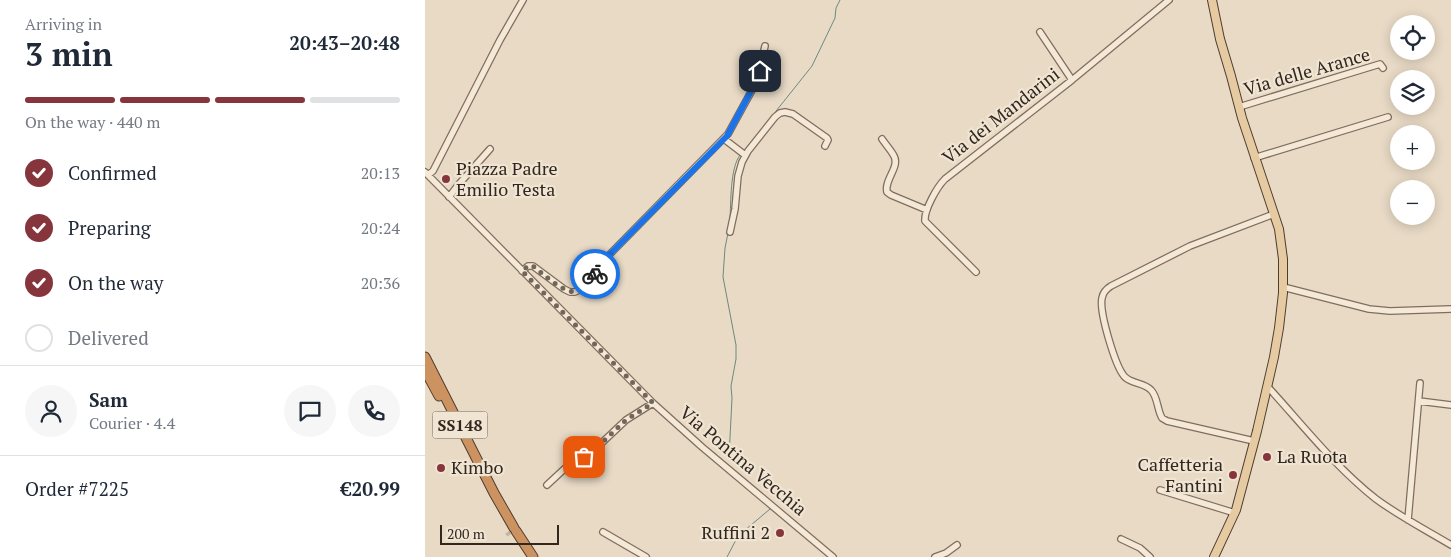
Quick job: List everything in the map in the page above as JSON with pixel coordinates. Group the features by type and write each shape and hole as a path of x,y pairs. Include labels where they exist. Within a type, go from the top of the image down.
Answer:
{"highway":[{"name":"SS148","path":"425,357 491,494"},
{"name":"SS148","path":"425,370 491,494"},
{"path":"491,494 526,557"},
{"path":"512,531 533,557"}],"main road":[{"path":"1212,0 1239,107 1254,158 1279,229 1282,243 1283,287 1279,328 1254,441 1235,513 1214,557"}],"street":[{"path":"426,173 433,171 500,40 523,0"},
{"name":"Via dei Mandarini","path":"927,210 938,187 943,182 1169,0"},
{"path":"1040,32 1071,80"},
{"path":"522,271 528,266 533,266 566,290 573,292 579,290 603,265 610,254 724,139 757,81 765,46"},
{"name":"Via delle Arance","path":"1239,107 1380,64 1383,68"},
{"path":"730,232 741,164 745,155 777,116 784,112 793,114 827,138 825,146"},
{"path":"1254,158 1388,117"},
{"path":"724,139 745,155"},
{"path":"882,139 895,159 887,192 927,210 924,219 926,223 976,272"},
{"path":"449,197 490,149"},
{"name":"Via Pontina Vecchia","path":"426,173 653,403 702,448 833,557"},
{"path":"1254,441 1167,421 1162,418 1151,389 1127,379 1123,374 1109,344 1101,301 1103,294 1111,286 1183,250 1274,214"},
{"path":"1283,287 1366,309 1390,311 1451,309"},
{"path":"1408,520 1420,383"},
{"path":"1267,386 1360,485 1379,501 1451,545"},
{"path":"1419,401 1451,405"},
{"path":"547,485 573,460 591,453 626,420 653,403"},
{"path":"1160,490 1235,513"},
{"path":"603,532 646,557"},
{"path":"1121,539 1138,547 1150,557"},
{"path":"935,557 957,545"}],"waterway":[{"path":"745,150 812,66 835,18 836,8 840,0"},
{"path":"730,220 734,168 740,155"},
{"path":"728,233 723,277 736,345 736,359 731,386 729,458"},
{"path":"727,557 738,536 770,509"}],"way so far":[{"path":"584,457 593,451 622,423 653,403 522,271 528,266 533,266 564,289 573,292 578,291 595,274"}],"place":[{"name":"Piazza Padre Emilio Testa","path":"446,179"},
{"name":"La Ruota","path":"1267,457"},
{"name":"Kimbo","path":"441,468"},
{"name":"Caffetteria Fantini","path":"1233,475"},
{"name":"Ruffini 2","path":"780,533"}],"route":[{"path":"595,274 605,264 608,256 727,136 760,71"}]}
